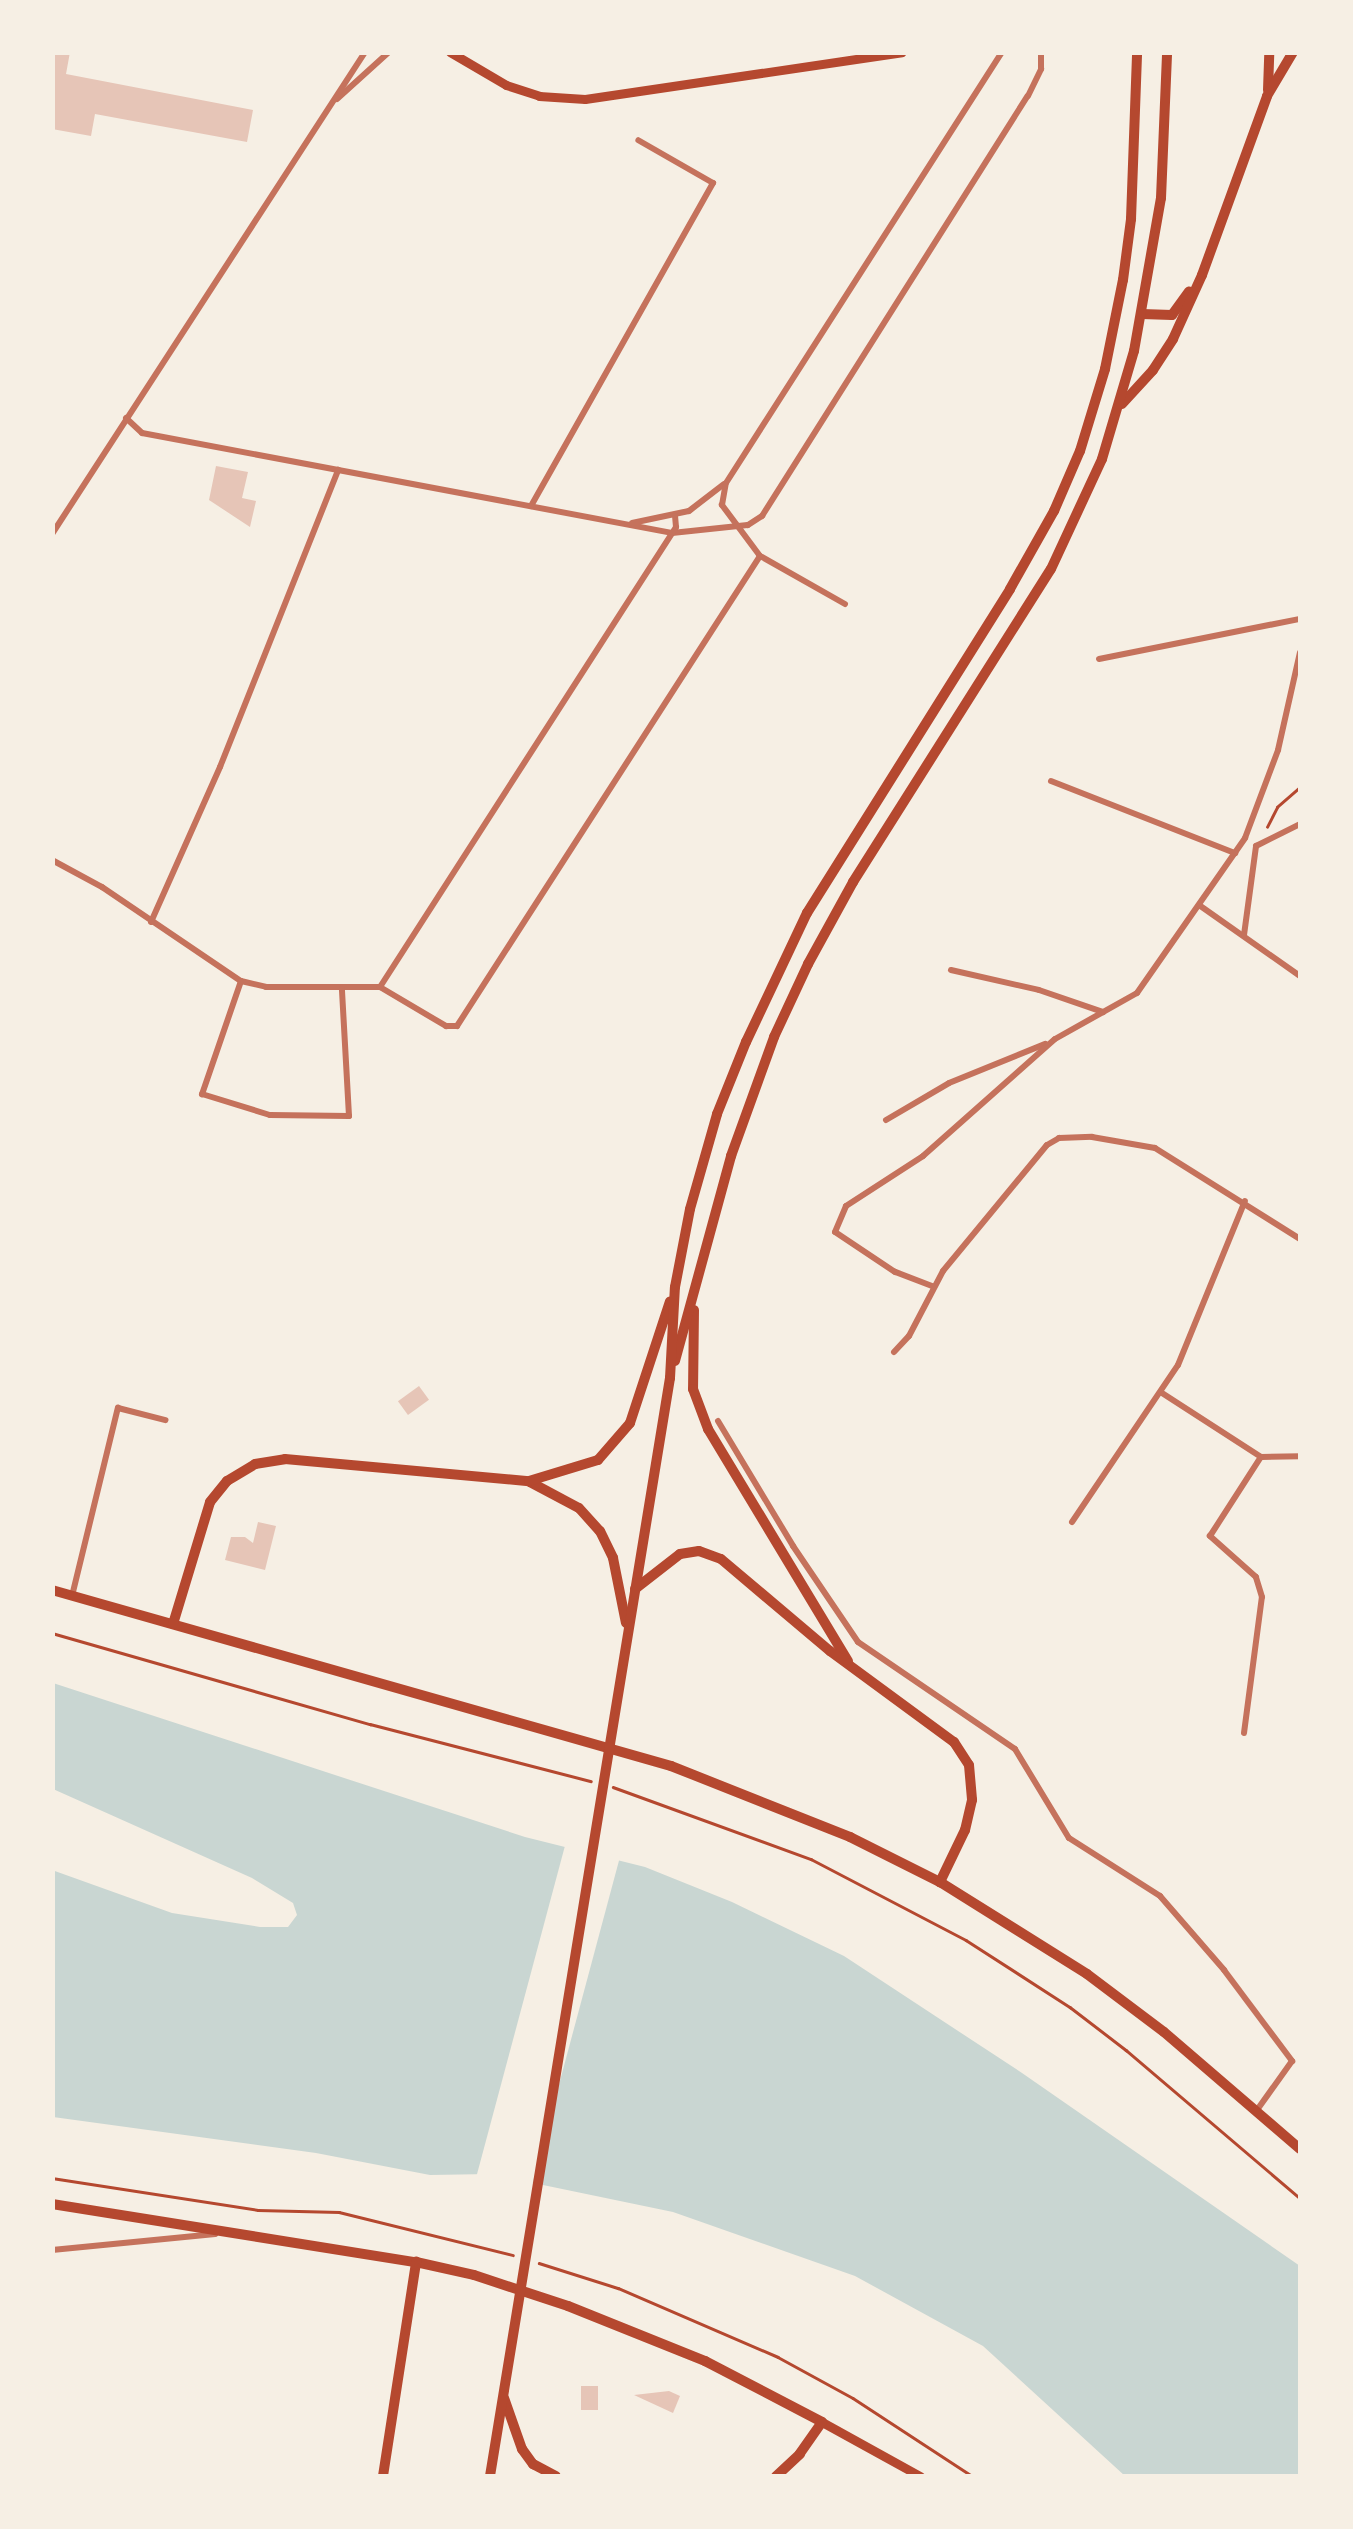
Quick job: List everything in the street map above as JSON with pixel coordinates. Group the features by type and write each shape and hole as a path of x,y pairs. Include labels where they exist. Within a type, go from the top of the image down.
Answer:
{"main road":[{"path":"450,52 506,85 539,96 586,100 902,52"},
{"path":"173,1624 210,1502 226,1481 255,1464 285,1459 529,1481 582,1468 616,1444 630,1423 674,1287 690,1209 717,1114 778,970 836,862 1010,588 1054,511 1080,452 1106,369 1123,280 1131,219 1137,52"},
{"path":"488,2473 670,1378 736,1142 774,1037 808,964 853,882 1051,569 1080,512 1120,405 1142,314 1162,198 1167,52"},
{"path":"1267,96 1269,52"},
{"path":"1120,405 1153,370 1173,339 1202,275 1267,96 1293,52"},
{"path":"1142,314 1172,315 1202,275"},
{"path":"670,1378 674,1287"},
{"path":"695,1292 693,1389 708,1430 852,1666"},
{"path":"529,1481 579,1508 600,1531 612,1558 628,1631"},
{"path":"635,1590 680,1554 710,1554 954,1742 969,1765 969,1818 940,1882"},
{"path":"52,1590 671,1766 780,1806 940,1882 1105,1987 1300,2149"},
{"path":"52,2204 416,2262 568,2306 705,2361 920,2476"},
{"path":"383,2476 416,2262"},
{"path":"503,2394 522,2450 533,2464 556,2476"},
{"path":"776,2476 800,2454 822,2422"}],"street":[{"path":"52,534 365,52"},
{"path":"332,104 389,52"},
{"path":"626,524 675,516 704,502 726,483 1002,52"},
{"path":"126,418 142,433 672,533 738,529 762,516 1028,96 1041,70 1041,52"},
{"path":"531,506 714,183 638,140"},
{"path":"152,922 220,767 338,470"},
{"path":"726,483 722,505 760,556 844,604"},
{"path":"380,987 672,533 675,516"},
{"path":"52,860 241,980 266,986 380,987 446,1026 456,1026 760,556"},
{"path":"1099,659 1300,618"},
{"path":"886,1120 950,1083 1056,1039 1138,992 1245,838 1278,750 1300,652"},
{"path":"1051,781 1235,852"},
{"path":"1245,838 1260,844 1300,824"},
{"path":"1244,935 1260,844"},
{"path":"1199,905 1300,976"},
{"path":"950,970 1039,990 1104,1013"},
{"path":"241,980 202,1094 270,1115 349,1116 342,989"},
{"path":"932,1286 895,1272 835,1232 846,1206 924,1156 1056,1039"},
{"path":"894,1352 910,1336 932,1286 1047,1145 1059,1138 1092,1137 1155,1148 1300,1239"},
{"path":"1072,1522 1162,1392 1188,1344 1245,1201"},
{"path":"1162,1392 1261,1457 1300,1456"},
{"path":"72,1596 118,1408 165,1420"},
{"path":"718,1421 858,1642 1015,1750 1069,1838 1084,1852 1160,1896 1200,1940 1292,2061 1257,2110"},
{"path":"1244,1733 1262,1596 1256,1577 1210,1536 1261,1457"},
{"path":"737,1480 748,1473"},
{"path":"52,2250 233,2231"}],"path":[{"path":"1260,844 1277,807 1300,786"},
{"path":"52,1633 370,1724 598,1782"},
{"path":"611,1786 811,1859 966,1940 1070,2007 1126,2050 1300,2198"},
{"path":"52,2178 258,2210 339,2212 485,2246 670,2310 778,2357 852,2398 972,2476"}],"shaded area":[{"path":"53,1683 525,1837 645,1867 732,1902 844,1956 1022,2073 1300,2266 1300,2476 1125,2476 983,2346 855,2276 673,2212 490,2174 430,2175 316,2153 53,2117 52,1870 172,1913 260,1927 288,1927 297,1915 293,1903 252,1878 53,1789"}],"pier":[{"path":"566,1842 620,1856 531,2190 477,2175"}],"building":[{"path":"52,52 70,52 66,74 253,110 247,142 95,114 91,136 52,129"},
{"path":"216,466 248,472 242,498 256,501 250,527 209,500"},
{"path":"419,1386 429,1400 408,1415 398,1401"},
{"path":"258,1522 276,1526 265,1570 225,1560 231,1537 245,1537 253,1543"},
{"path":"581,2386 598,2386 598,2410 581,2410"},
{"path":"669,2391 680,2396 673,2413 634,2395"}]}
